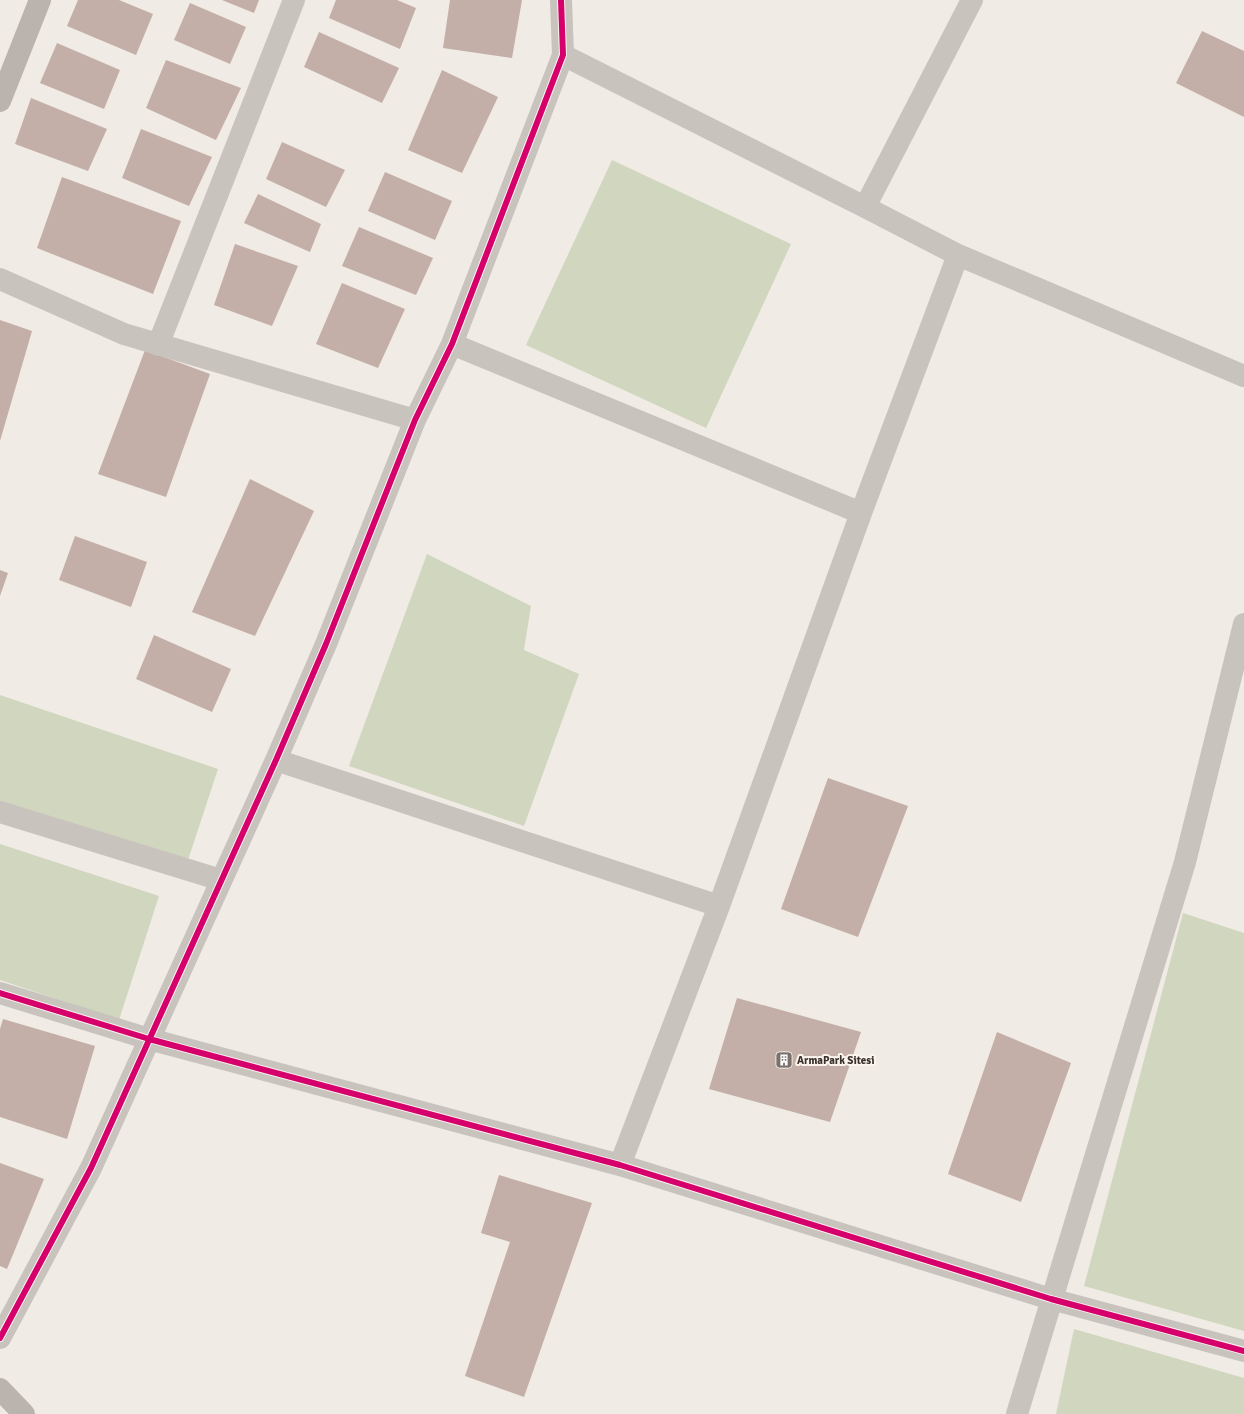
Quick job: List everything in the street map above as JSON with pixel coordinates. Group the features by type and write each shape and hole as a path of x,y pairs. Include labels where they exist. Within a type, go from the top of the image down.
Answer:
{"street":[{"path":"0,101 40,0"},
{"path":"158,344 294,0"},
{"path":"0,1338 91,1168 276,760 326,644 414,420 452,344 563,55 561,0"},
{"path":"865,207 972,0"},
{"path":"563,55 958,255 1244,376"},
{"path":"620,1165 719,906 862,513 958,255"},
{"path":"0,278 124,334 414,420"},
{"path":"452,344 862,513"},
{"path":"1018,1414 1051,1299 1185,862 1244,624"},
{"path":"276,760 719,906"},
{"path":"0,812 221,880"},
{"path":"0,993 149,1039 620,1165 1051,1299 1244,1350"},
{"path":"0,1389 24,1414"}],"green space":[{"path":"612,160 791,244 706,428 526,345"},
{"path":"427,554 531,606 524,650 579,674 524,826 349,766"},
{"path":"0,695 218,769 186,866 0,803"},
{"path":"0,844 159,896 119,1020 0,980"},
{"path":"1183,913 1244,933 1244,1331 1084,1286"},
{"path":"1074,1329 1244,1378 1244,1414 1056,1414"}],"building":[{"path":"78,0 119,0 153,14 136,55 67,26"},
{"path":"222,0 259,0 254,13"},
{"path":"336,0 397,0 416,8 400,49 329,18"},
{"path":"450,0 522,0 512,58 443,48"},
{"path":"190,3 246,27 230,64 174,40"},
{"path":"1202,31 1244,51 1244,117 1176,83"},
{"path":"319,32 399,68 382,103 304,67"},
{"path":"57,43 120,70 104,109 40,83"},
{"path":"166,60 241,88 216,140 146,108"},
{"path":"442,70 498,97 462,173 408,150"},
{"path":"31,98 107,129 88,171 15,144"},
{"path":"141,129 212,157 189,206 122,178"},
{"path":"282,142 345,170 326,207 266,179"},
{"path":"385,172 452,201 435,240 368,211"},
{"path":"62,177 181,221 153,294 37,248"},
{"path":"258,194 321,224 310,252 244,223"},
{"path":"359,227 433,258 416,295 342,266"},
{"path":"235,244 298,266 272,326 214,305"},
{"path":"342,283 405,309 378,368 316,344"},
{"path":"0,320 32,331 0,441"},
{"path":"145,350 210,374 166,497 98,474"},
{"path":"250,479 314,511 255,636 192,612"},
{"path":"75,536 147,562 131,607 59,580"},
{"path":"0,570 8,573 0,596"},
{"path":"154,635 231,669 212,712 136,679"},
{"path":"828,778 908,806 858,937 781,909"},
{"name":"ArmaPark Sitesi","path":"737,998 861,1032 830,1122 709,1089"},
{"path":"3,1019 95,1046 67,1139 0,1117 0,1029"},
{"path":"997,1032 1071,1063 1021,1202 948,1174"},
{"path":"0,1163 44,1179 7,1269 0,1266"},
{"path":"499,1175 592,1203 524,1397 465,1376 510,1242 481,1233"}],"cycle path":[{"path":"0,1338 91,1168 276,760 326,644 415,420 452,344 563,55 561,0"},
{"path":"0,993 149,1039 620,1165 1051,1299 1244,1351"}],"place":[{"name":"ArmaPark Sitesi","path":"784,1060"}]}
